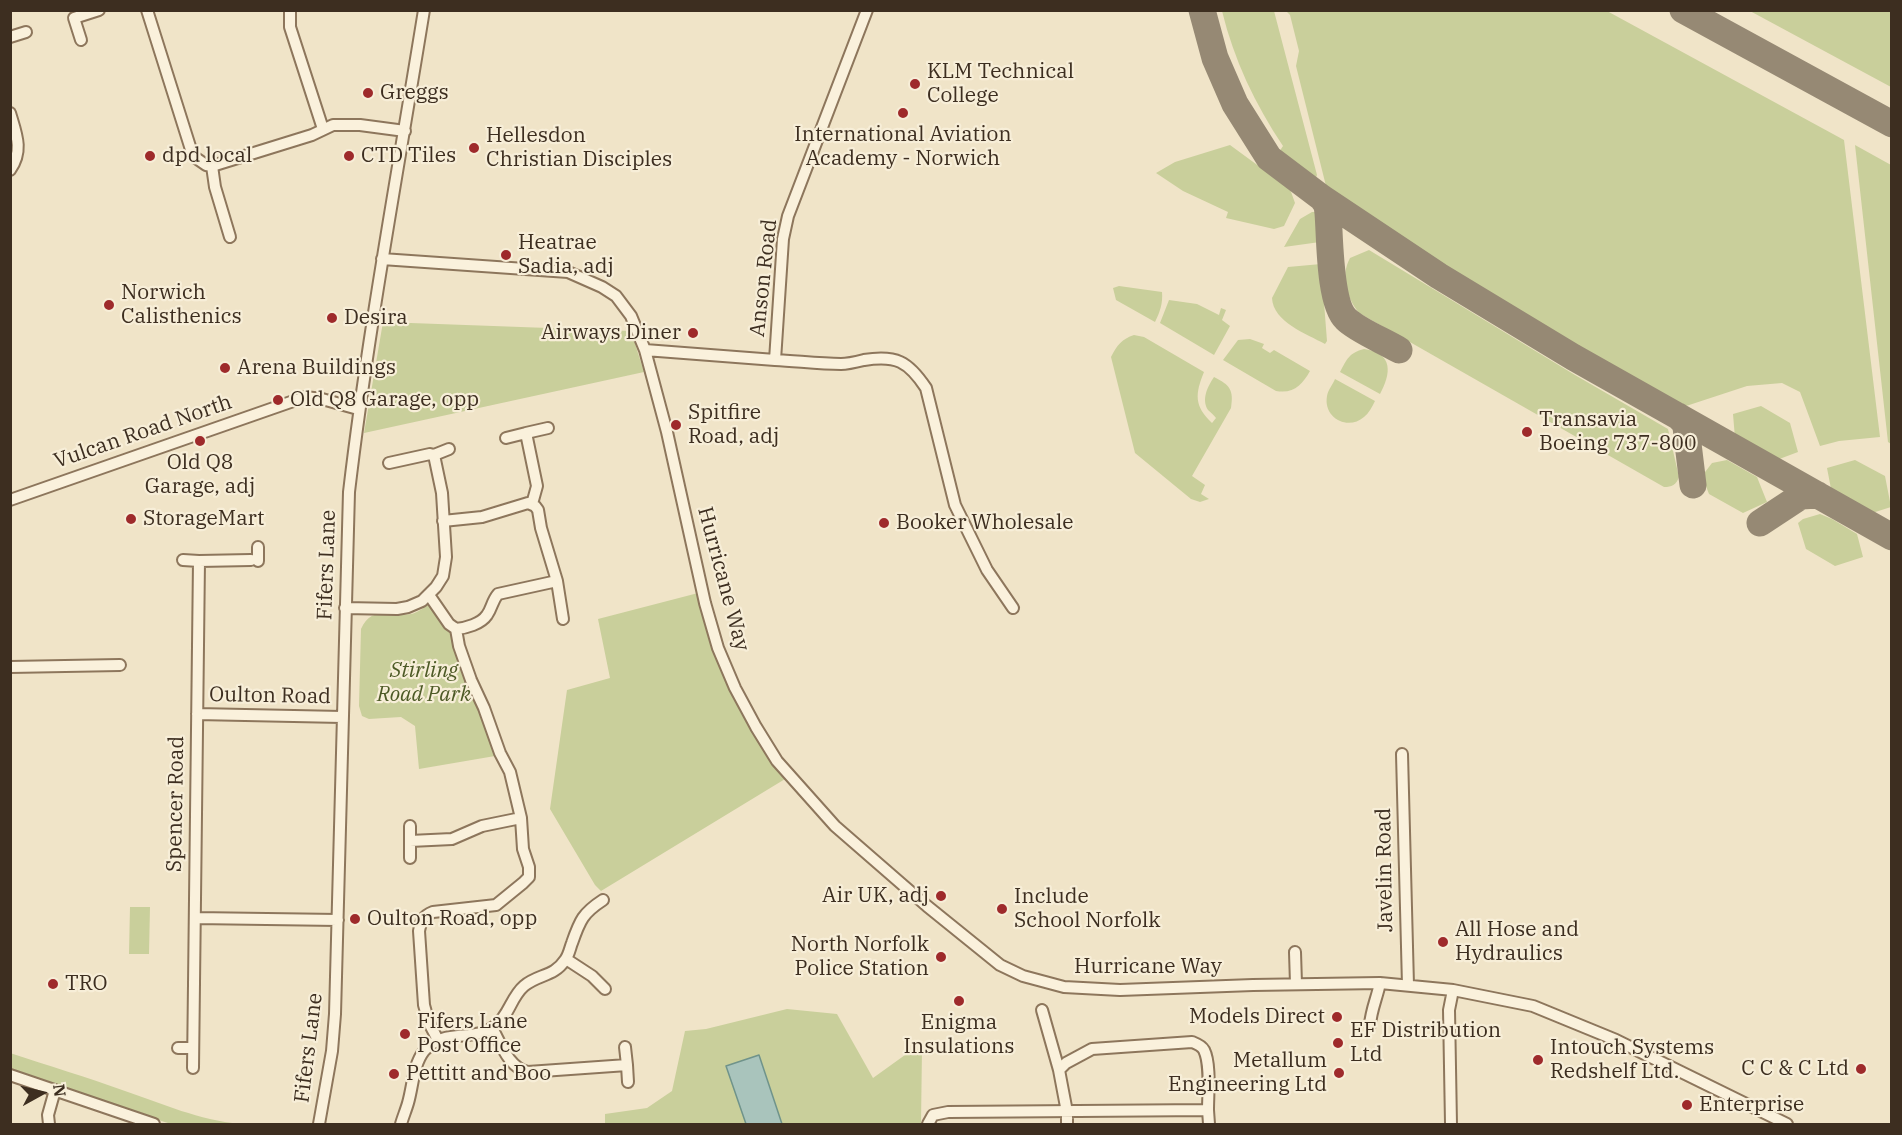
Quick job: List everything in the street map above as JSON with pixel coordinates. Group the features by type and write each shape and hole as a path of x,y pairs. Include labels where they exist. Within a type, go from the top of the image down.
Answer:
{"street":[{"path":"81,40 74,18 99,10"},
{"path":"147,10 193,156 206,165 212,166 341,124 360,124 405,131"},
{"path":"290,10 290,27 323,129"},
{"name":"Fifers Lane","path":"319,1125 333,1040 349,492 358,409 424,10"},
{"name":"Anson Road","path":"867,10 788,216 783,239 776,360 843,364 889,358 909,368 917,375 926,388 955,506 987,570 1013,608"},
{"path":"10,37 26,32"},
{"path":"10,113 18,137 19,150 15,164 10,170"},
{"path":"212,166 215,187 230,237"},
{"name":"Hurricane Way","path":"382,259 568,272 616,296 631,316 645,350 667,432 702,592 718,648 735,688 756,727 777,761 836,826 927,906 1000,965 1023,976 1064,987 1120,990 1380,983 1453,990 1533,1006 1616,1040 1788,1125"},
{"path":"645,350 776,360"},
{"name":"Vulcan Road North","path":"10,500 296,400 314,397 358,409"},
{"path":"506,438 548,428"},
{"path":"526,433 537,486 532,504"},
{"path":"389,463 449,449"},
{"path":"345,608 397,609 408,607 429,596 442,576 445,567 442,493 434,454"},
{"path":"443,521 474,518 528,503 532,504 538,510 557,581 563,619"},
{"path":"183,560 254,561 258,548"},
{"name":"Spencer Road","path":"193,1068 199,561"},
{"path":"429,596 449,624 456,629 482,621 487,615 492,600 498,594 505,591 525,590 557,581"},
{"path":"438,1040 429,1023 424,1005 419,931 421,921 433,912 496,905 529,877 529,867 523,849 521,818 510,772 471,680 459,646 456,629"},
{"path":"10,667 120,665"},
{"name":"Oulton Road","path":"197,714 342,717"},
{"name":"Javelin Road","path":"1402,754 1407,985"},
{"path":"410,841 452,839 482,826 521,818"},
{"path":"410,826 410,858"},
{"path":"401,1125 422,1053 438,1040 448,1036 485,1032 492,1028 503,1018 516,994 525,985 550,975 559,968 566,959 580,922 588,910 603,900"},
{"path":"195,918 338,920"},
{"path":"1294,952 1296,984"},
{"path":"566,959 594,973 605,989"},
{"path":"1370,1025 1371,1012 1380,983"},
{"path":"1451,1125 1449,1010 1453,990"},
{"path":"1042,1010 1048,1053 1059,1070 1067,1112 1067,1125"},
{"path":"492,1028 514,1065 521,1071 627,1065"},
{"path":"1059,1070 1066,1063 1092,1050 1192,1042 1200,1045 1212,1060 1209,1125"},
{"path":"626,1047 628,1082"},
{"path":"178,1048 193,1048"},
{"path":"10,1075 154,1125"},
{"path":"49,1125 48,1115 55,1090"},
{"path":"928,1125 933,1115 948,1112 1208,1110"}],"green space":[{"path":"1222,11 1274,11 1317,175 1315,180 1279,152 1283,146 1263,114 1247,81"},
{"path":"1286,11 1607,11 1844,140 1880,437 1839,441 1820,446 1800,392 1782,383 1747,386 1680,408 1490,299 1327,190 1296,66 1299,51 1290,15"},
{"path":"1750,11 1891,11 1891,87"},
{"path":"1230,145 1290,189 1295,203 1284,226 1274,229 1226,218 1228,212 1183,191 1156,173 1175,162"},
{"path":"1855,145 1891,165 1891,444 1888,442"},
{"path":"1312,212 1317,212 1320,242 1284,247 1300,219"},
{"path":"1369,250 1668,429 1679,477 1677,482 1664,487 1359,313 1346,287 1347,265 1350,258"},
{"path":"1321,264 1327,341 1325,344 1284,320 1278,314 1272,298 1288,267"},
{"path":"1119,286 1162,292 1161,307 1155,322 1116,300 1113,288"},
{"path":"1169,300 1197,304 1219,315 1221,308 1226,310 1222,320 1230,326 1214,355 1160,323"},
{"path":"383,322 631,331 644,372 364,433"},
{"path":"1134,335 1144,337 1204,372 1198,399 1202,411 1212,423 1216,418 1208,410 1205,401 1210,384 1214,377 1230,389 1231,408 1192,476 1205,485 1201,494 1209,499 1200,502 1191,499 1135,453 1111,357 1120,343"},
{"path":"1250,339 1264,344 1262,348 1270,353 1274,350 1310,371 1293,390 1282,392 1276,391 1223,360 1238,340"},
{"path":"1364,349 1374,351 1385,360 1388,372 1380,394 1340,372 1349,357"},
{"path":"1335,379 1375,401 1369,412 1358,421 1351,423 1338,420 1329,411 1327,396"},
{"path":"1761,406 1790,423 1798,452 1774,461 1735,438 1733,414"},
{"path":"1727,460 1757,477 1767,502 1743,513 1709,494 1702,476 1712,463"},
{"path":"1855,460 1885,476 1891,507 1869,514 1832,494 1827,468"},
{"path":"1820,514 1857,534 1863,557 1835,566 1806,549 1798,523 1803,519"},
{"path":"702,592 735,688 790,776 601,891 595,885 550,809 567,690 610,678 598,619"},
{"name":"Stirling Road Park","path":"428,605 434,608 451,632 495,756 419,769 415,726 401,717 369,719 362,716 359,706 361,629 365,622 376,614 411,614"},
{"path":"130,907 150,907 149,954 129,954"},
{"path":"787,1009 837,1014 873,1078 905,1055 922,1048 921,1124 782,1124 759,1055 726,1066 746,1124 605,1124 605,1114 647,1108 672,1091 685,1031 706,1029"},
{"path":"10,1053 181,1111 240,1124 171,1124 74,1093 11,1069"}],"water":[{"path":"759,1055 782,1124 746,1124 726,1066"}],"taxiway":[{"path":"1202,10 1215,58 1235,104 1269,158 1322,198 1439,276 1573,357 1892,537"},
{"path":"1683,10 1892,124"},
{"path":"1322,198 1327,205 1331,269 1340,311 1357,327 1399,350"},
{"path":"1678,416 1686,427 1693,485"},
{"path":"1760,523 1801,496 1818,495"}],"place":[{"name":"KLM Technical College","path":"915,84"},
{"name":"Greggs","path":"368,93"},
{"name":"International Aviation Academy - Norwich","path":"903,113"},
{"name":"Hellesdon Christian Disciples","path":"474,148"},
{"name":"dpd local","path":"150,156"},
{"name":"CTD Tiles","path":"349,156"},
{"name":"Heatrae Sadia, adj","path":"506,255"},
{"name":"Norwich Calisthenics","path":"109,305"},
{"name":"Desira","path":"332,318"},
{"name":"Airways Diner","path":"693,333"},
{"name":"Arena Buildings","path":"225,368"},
{"name":"Old Q8 Garage, opp","path":"278,400"},
{"name":"Spitfire Road, adj","path":"676,425"},
{"name":"Transavia Boeing 737-800","path":"1527,432"},
{"name":"Old Q8 Garage, adj","path":"200,441"},
{"name":"StorageMart","path":"131,519"},
{"name":"Booker Wholesale","path":"884,523"},
{"name":"Air UK, adj","path":"941,896"},
{"name":"Include School Norfolk","path":"1002,909"},
{"name":"Oulton Road, opp","path":"355,919"},
{"name":"All Hose and Hydraulics","path":"1443,942"},
{"name":"North Norfolk Police Station","path":"941,957"},
{"name":"TRO","path":"53,984"},
{"name":"Enigma Insulations","path":"959,1001"},
{"name":"Models Direct","path":"1337,1017"},
{"name":"Fifers Lane Post Office","path":"405,1034"},
{"name":"EF Distribution Ltd","path":"1338,1043"},
{"name":"Intouch Systems Redshelf Ltd.","path":"1538,1060"},
{"name":"C C & C Ltd","path":"1861,1069"},
{"name":"Metallum Engineering Ltd","path":"1339,1073"},
{"name":"Pettitt and Boo","path":"394,1074"},
{"name":"Enterprise","path":"1687,1105"}]}
